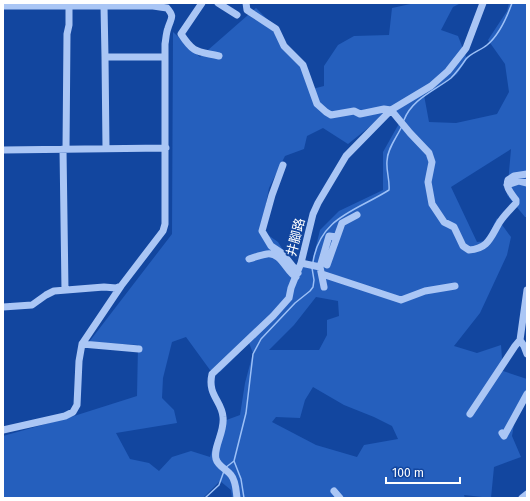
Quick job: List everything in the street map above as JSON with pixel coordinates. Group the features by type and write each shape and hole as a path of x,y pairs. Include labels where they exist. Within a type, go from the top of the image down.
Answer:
{"lane":[{"path":"202,3 181,34 187,44 195,51 219,56"},
{"path":"218,3 236,15"},
{"path":"246,3 247,10 276,28 284,46 303,65 317,104 326,112 331,115 354,111 360,114 384,109 391,110 429,153 432,162 428,182 432,204 444,222 454,227 463,246 469,250 474,250 488,243 498,225 516,203 516,200 508,189 507,185 510,177 527,174"},
{"name":"井腳路","path":"238,498 234,480 230,474 217,463 216,457 224,427 223,416 211,388 210,380 212,374 273,316 289,298 311,228 313,214 346,156 391,110 431,86 448,71 466,48 483,3"},
{"path":"65,290 65,149 69,5"},
{"path":"3,6 153,6 167,8 171,13 172,19 167,29 164,57 166,148 165,224 163,231 121,286 82,344 79,361 79,397 73,412 65,416 3,430"},
{"path":"104,6 106,148"},
{"path":"105,57 164,57"},
{"path":"3,150 166,148"},
{"path":"283,165 272,195 262,231 271,246 283,254 297,275"},
{"path":"507,185 519,181 527,183"},
{"path":"324,287 323,268 337,238 342,223 357,216"},
{"path":"248,259 269,253 278,257 291,274 297,275"},
{"path":"301,262 323,268 401,300 425,292 455,286"},
{"path":"3,307 32,305 54,291 104,287 116,288 121,286"},
{"path":"470,414 520,340 527,290"},
{"path":"520,340 527,354"},
{"path":"82,344 139,349"},
{"path":"502,433 504,436 527,394"},
{"path":"334,491 340,498"},
{"path":"522,498 527,494"}],"shaded area":[{"path":"415,3 461,3 453,7 441,30 458,36 467,59 457,74 424,95 429,122 456,123 497,114 509,92 505,64 488,40 507,11 509,3 527,3 527,217 525,217 507,195 511,149 451,187 477,242 486,241 497,218 511,237 507,255 480,313 454,346 477,353 501,345 503,371 527,379 527,393 516,413 512,436 521,457 494,467 491,498 464,495 465,498 232,498 231,490 220,481 203,498 3,498 3,436 137,396 138,345 89,342 172,234 173,32 200,57 256,8 271,23 285,45 300,61 312,89 324,86 324,66 338,45 354,36 389,35 392,8","holes":["392,109 401,120 383,152 383,190 339,211 320,230 311,267 291,263 278,242 261,230 269,188 285,156 304,149 307,136 323,128 348,144","316,297 338,301 339,316 327,320 327,335 319,350 269,350 294,325","186,337 210,370 220,372 249,343 253,353 245,383 240,415 221,422 210,457 191,451 172,457 159,471 149,463 130,459 116,433 177,423 174,410 162,398 163,378 172,342","313,387 344,405 392,426 398,439 364,445 357,457 316,445 272,422 276,417 300,418 305,400"]}],"waterway":[{"path":"404,120 412,106 451,78 468,57 485,47 495,37 502,26 512,3"},
{"path":"313,262 317,247 323,235 331,225 352,210 389,190 387,157 390,148 402,126"},
{"path":"225,468 234,461 246,413 253,354 261,339 295,303 313,287 314,280 312,268"},
{"path":"234,461 241,479 244,498"},
{"path":"205,498 219,485 224,471"}]}
